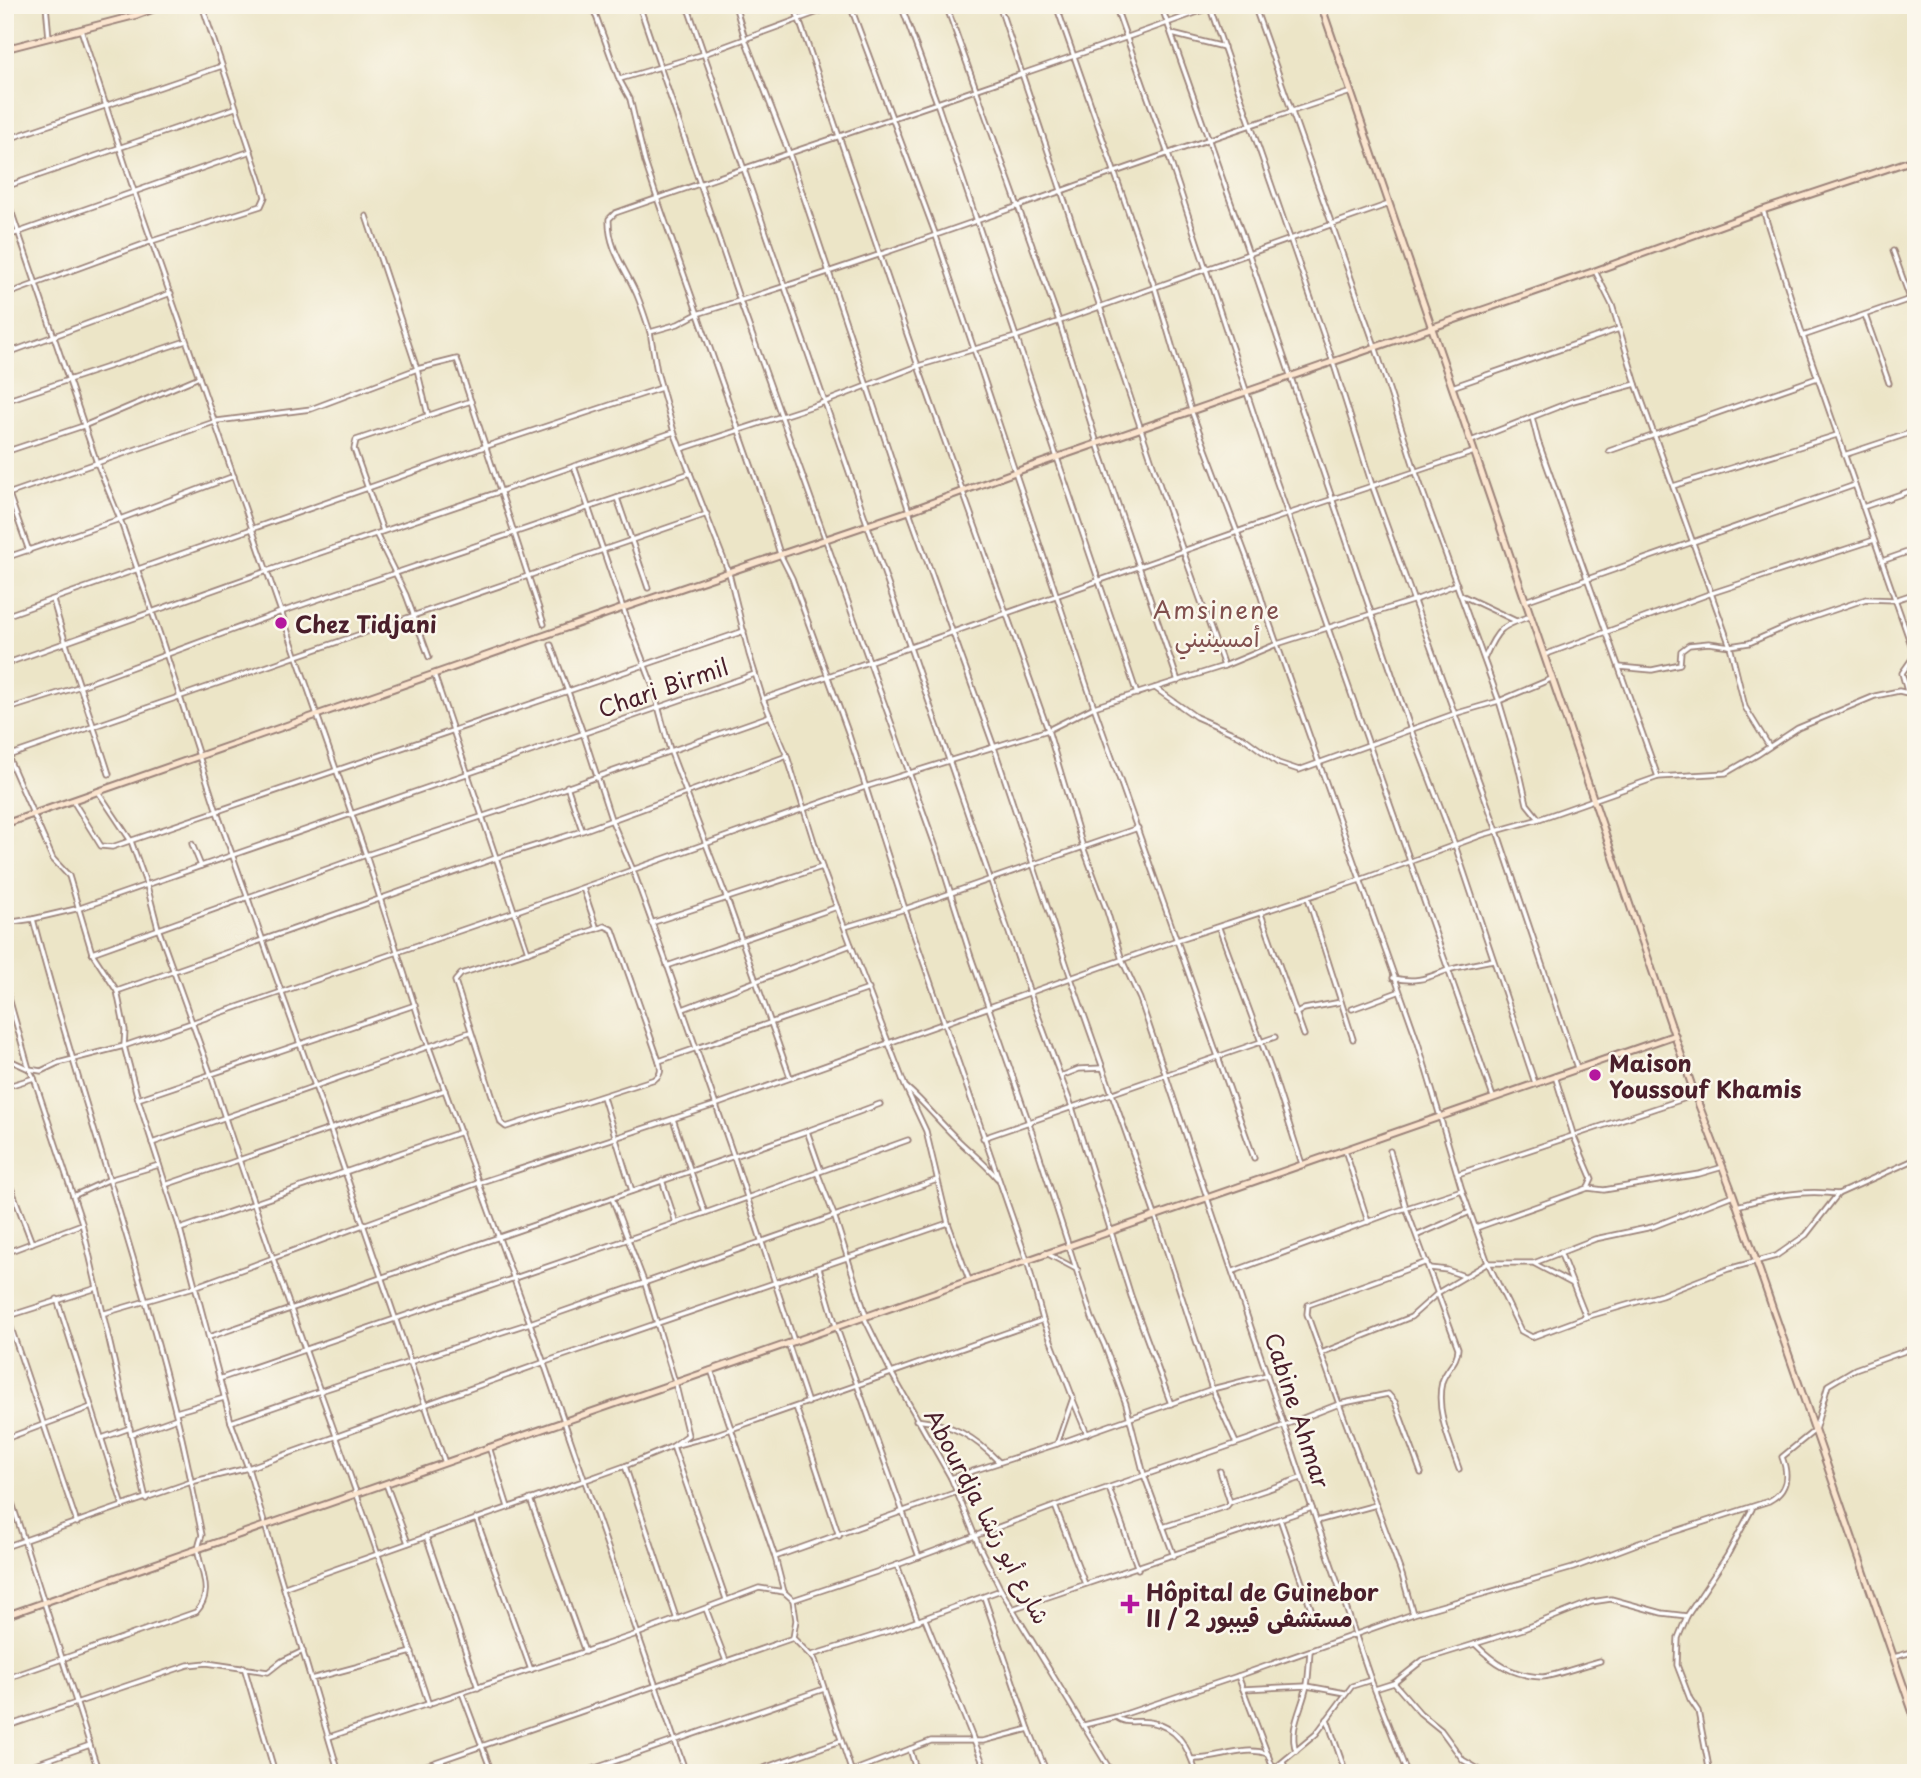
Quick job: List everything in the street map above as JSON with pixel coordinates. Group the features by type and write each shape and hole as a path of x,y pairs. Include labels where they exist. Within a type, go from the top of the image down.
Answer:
{"street":[{"path":"46,5 49,38"},
{"path":"5,49 137,15 164,5"},
{"path":"5,295 152,241 261,206 265,197 202,5"},
{"path":"592,5 619,79 630,99 645,162 696,314 780,554 792,578 828,676 983,1138 1027,1260 1043,1320 1087,1434"},
{"path":"639,5 740,301 951,892 1092,1318 1130,1419 1144,1475 1174,1556"},
{"path":"687,5 866,526 1072,1107 1131,1296 1171,1404"},
{"path":"735,5 745,39 789,153 909,511 1034,863 1212,1389 1236,1443"},
{"name":"Cabine Ahmar","path":"794,5 962,492 1048,730 1083,847 1122,960 1140,999 1371,1680 1407,1773"},
{"path":"619,79 704,54 836,5"},
{"path":"850,5 936,233 1094,707 1254,1158"},
{"path":"901,5 937,103 1137,694"},
{"path":"946,5 1059,321 1097,443 1178,681"},
{"path":"999,5 1224,666"},
{"path":"1056,5 1155,288 1191,410 1258,587 1418,1043 1462,1190 1488,1263 1521,1331 1532,1337 1776,1256 1806,1235 1838,1194 1916,1159"},
{"path":"1115,5 1168,154 1288,514 1493,1097"},
{"path":"1161,5 1411,730 1455,845 1535,1083"},
{"path":"969,1280 948,1223 926,1131 905,1086 851,945 822,867 787,756 763,699 729,572 674,432 661,388 650,332 636,294 614,252 609,219 615,213 742,168 1217,5"},
{"path":"1254,5 1375,346 1415,470 1499,701 1527,804 1539,819"},
{"path":"1321,5 1695,1096 1733,1194 1916,1722"},
{"path":"1210,7 1333,362 1372,485 1497,831 1577,1068"},
{"path":"81,30 134,191 366,855 429,1047 530,1323 685,1773"},
{"path":"1172,34 1224,47"},
{"path":"5,140 222,66"},
{"path":"650,332 678,324 696,314 784,288 976,219 1063,192 1208,139 1351,92"},
{"path":"5,187 235,108"},
{"path":"5,237 251,151"},
{"path":"5,824 909,511 1763,210 1916,159"},
{"path":"5,193 97,463 120,519 135,569 167,654 246,897 397,1317 445,1463"},
{"path":"681,449 825,402 918,366 1015,337 1389,204"},
{"path":"1763,210 1802,336 1915,655 1902,673 1907,691"},
{"path":"366,216 416,369 428,415"},
{"path":"1894,251 1916,316"},
{"path":"1595,271 1612,305 1636,384 1709,594 1730,646 1745,707 1769,746"},
{"path":"5,354 171,293"},
{"path":"1802,336 1916,297"},
{"path":"1865,315 1889,383"},
{"path":"1452,387 1619,329"},
{"path":"5,401 187,341"},
{"path":"7,494 216,421 311,409 416,369 457,359 544,624"},
{"path":"5,452 86,425 199,377"},
{"path":"1609,451 1817,378"},
{"path":"1471,441 1573,401 1636,384"},
{"path":"5,616 484,447 661,388"},
{"path":"383,531 354,449 356,440 471,401"},
{"path":"1532,417 1538,441 1658,777"},
{"path":"1844,455 1916,431"},
{"path":"5,664 267,570 674,432"},
{"path":"1673,486 1837,435"},
{"path":"763,699 1098,580 1474,452"},
{"path":"574,466 645,664 670,750 707,844 790,1077"},
{"path":"5,710 81,686 281,612 690,472"},
{"path":"5,558 120,519 234,475"},
{"path":"5,483 29,551"},
{"path":"1525,601 1855,485"},
{"path":"1863,507 1916,489"},
{"path":"617,498 648,588"},
{"path":"8,757 295,656 415,618 708,514"},
{"path":"376,534 396,573 429,657"},
{"path":"1544,655 1709,594 1874,540"},
{"path":"1882,561 1916,549"},
{"path":"5,1058 29,1069 41,1071 58,1063 124,1046 583,888 865,787 1048,730 1094,707 1224,666 1277,644 1457,584"},
{"path":"1619,667 1652,670 1680,664 1681,651 1689,645 1709,643 1730,646 1749,643 1790,625 1866,599 1895,600 1916,593"},
{"path":"1461,595 1516,621"},
{"path":"53,599 109,774"},
{"path":"1484,659 1494,635 1531,615"},
{"path":"74,801 101,846 112,847 744,631"},
{"path":"551,645 734,1157 776,1284 808,1403"},
{"path":"434,674 528,952"},
{"name":"Chari Birmil","path":"5,923 80,908 147,886 755,674"},
{"path":"1155,688 1196,717 1244,738 1278,763 1299,770 1499,701 1552,679"},
{"path":"1177,940 1261,914 1658,777 1726,773 1798,727 1833,712 1890,692 1907,691 1916,695"},
{"path":"92,953 770,716"},
{"path":"5,750 53,859 69,876 92,953 117,990 125,1030 124,1046 138,1099 180,1229 231,1422 266,1525 339,1773"},
{"path":"117,990 496,858 582,831 787,756"},
{"path":"567,786 582,831"},
{"path":"99,793 131,841 158,928 335,1437 379,1553 429,1705"},
{"path":"845,927 905,909 1138,828"},
{"path":"192,844 201,866"},
{"path":"652,923 822,867"},
{"path":"583,888 597,929"},
{"path":"1308,898 1353,1039"},
{"path":"667,966 837,907"},
{"path":"1261,914 1304,1035"},
{"path":"5,1679 199,1610 207,1584 198,1549 202,1535 176,1415 146,1301 72,1060 33,919"},
{"path":"105,1313 194,1287 478,1183 715,1105 1177,940 1228,925"},
{"path":"605,926 613,930 661,1070 655,1079 506,1127 501,1123 455,981 461,974 597,929 605,926"},
{"path":"1219,928 1262,1040 1302,1164"},
{"path":"682,1009 851,945"},
{"path":"1393,978 1407,981 1429,979 1448,970 1493,960"},
{"path":"5,984 29,1069 82,1223 146,1499"},
{"path":"659,1061 869,989"},
{"path":"1352,1009 1398,992"},
{"path":"1295,1014 1304,1009 1341,1002"},
{"path":"138,1099 415,1005"},
{"path":"152,1143 470,1031"},
{"path":"5,1616 1675,1035"},
{"path":"983,1138 1275,1037"},
{"path":"1061,1076 1079,1069 1103,1068"},
{"path":"1555,1076 1574,1137 1592,1179 1588,1188"},
{"path":"5,1087 34,1078"},
{"path":"905,1086 990,1169 1000,1183"},
{"path":"165,1185 445,1090"},
{"path":"1458,1174 1695,1096"},
{"path":"603,1097 632,1191"},
{"path":"209,1337 734,1157 880,1104"},
{"path":"673,1119 705,1213"},
{"name":"Abourdja شارع أبو رتشا","path":"807,1131 849,1258 865,1317 892,1374 951,1478 1001,1590 1112,1773"},
{"path":"180,1229 461,1132"},
{"path":"219,1379 705,1213 908,1140"},
{"path":"1344,1149 1368,1222"},
{"path":"1390,1151 1406,1208 1459,1351 1442,1386 1442,1408 1447,1434 1459,1469"},
{"path":"73,1196 108,1180 159,1165"},
{"path":"1476,1228 1588,1188 1598,1190 1630,1186 1723,1167"},
{"path":"5,1172 32,1243"},
{"path":"663,1180 676,1223"},
{"path":"231,1422 645,1284 937,1180"},
{"path":"1234,1271 1462,1190"},
{"path":"1737,1206 1784,1193 1818,1191 1838,1194"},
{"path":"1321,1353 1411,1317 1439,1292 1488,1263 1534,1263 1594,1239 1652,1227 1733,1194"},
{"path":"612,1198 645,1284 675,1382 688,1436 673,1446"},
{"path":"1418,1234 1470,1212"},
{"path":"5,1254 82,1223"},
{"path":"5,1547 191,1482 248,1468 424,1404 948,1223"},
{"path":"1560,1252 1586,1317"},
{"path":"1046,1253 1078,1270"},
{"path":"1413,1614 1402,1575 1307,1314 1308,1305 1427,1262"},
{"path":"1534,1263 1544,1271 1573,1284"},
{"path":"819,1268 836,1326 919,1557"},
{"path":"1430,1268 1464,1276"},
{"path":"77,1522 6,1317 97,1288"},
{"path":"57,1299 123,1506"},
{"path":"285,1587 625,1466 673,1446 732,1429 1043,1320"},
{"path":"1084,1725 1238,1676 1413,1614 1573,1568 1776,1497 1783,1488 1788,1472 1782,1457 1815,1430 1828,1385 1855,1369 1916,1347"},
{"path":"711,1370 775,1557 784,1592"},
{"path":"951,1478 1087,1434 1212,1389 1267,1375"},
{"path":"793,1600 897,1565 1339,1404 1388,1395 1395,1402 1422,1473"},
{"path":"131,1434 224,1398"},
{"path":"1057,1444 1073,1398"},
{"path":"5,1439 91,1407"},
{"path":"796,1407 839,1536"},
{"path":"916,1420 948,1426 971,1436 999,1462"},
{"path":"102,1437 130,1428"},
{"path":"673,1446 726,1599"},
{"path":"489,1447 508,1507"},
{"path":"625,1466 677,1620"},
{"path":"1220,1471 1230,1502"},
{"path":"1163,1527 1302,1478"},
{"path":"5,1481 99,1773"},
{"path":"386,1483 408,1543"},
{"path":"1109,1488 1138,1569"},
{"path":"775,1557 957,1492"},
{"path":"530,1499 585,1652"},
{"path":"1316,1521 1376,1504"},
{"path":"1055,1506 1085,1584"},
{"path":"1710,1773 1698,1711 1690,1699 1677,1665 1678,1638 1687,1616 1727,1556 1753,1507"},
{"path":"1013,1609 1138,1569 1312,1508"},
{"path":"476,1518 531,1670"},
{"path":"1280,1519 1316,1623"},
{"path":"426,1536 478,1688"},
{"path":"897,1565 918,1621"},
{"path":"329,1737 637,1634 759,1588 784,1592 793,1600 796,1620 793,1637"},
{"path":"812,1655 918,1621 1001,1590"},
{"path":"984,1597 1029,1729 1047,1773"},
{"path":"1375,1689 1394,1683 1423,1660 1523,1629 1591,1602 1611,1599 1662,1613 1687,1616"},
{"path":"706,1609 726,1661"},
{"path":"925,1618 987,1773"},
{"path":"793,1637 812,1655 851,1770 940,1739 990,1741 1029,1729"},
{"path":"404,1773 793,1637"},
{"path":"1475,1643 1492,1662 1500,1666 1544,1677 1601,1661"},
{"path":"5,1727 188,1665 207,1663 268,1672 282,1661 303,1651"},
{"path":"1296,1751 1293,1740 1307,1686 1310,1651"},
{"path":"1894,1657 1916,1651"},
{"path":"311,1679 412,1652"},
{"path":"244,1667 275,1773"},
{"path":"1238,1676 1273,1769"},
{"path":"1269,1773 1316,1734 1346,1693 1357,1684 1371,1680"},
{"path":"1394,1683 1420,1713 1441,1730 1463,1760 1485,1773"},
{"path":"1243,1689 1307,1686 1346,1693"},
{"path":"581,1773 824,1689"},
{"path":"462,1693 492,1773"},
{"path":"1116,1717 1124,1722 1151,1722 1178,1734 1192,1759 1196,1773"},
{"path":"1327,1719 1343,1765"},
{"path":"750,1773 840,1741"},
{"path":"9,1773 90,1745"},
{"path":"910,1749 917,1773"},
{"path":"1192,1759 1208,1759 1250,1750 1268,1754"},
{"path":"1283,1762 1287,1773"}],"place":[{"name":"Chez Tidjani","path":"281,623"},
{"name":"Maison Youssouf Khamis","path":"1595,1075"},
{"name":"Hôpital de Guinebor II / مستشفى قيببور 2","path":"1130,1604"}],"district":[{"name":"Amsinene أمسينيني","path":"1217,623"}]}
